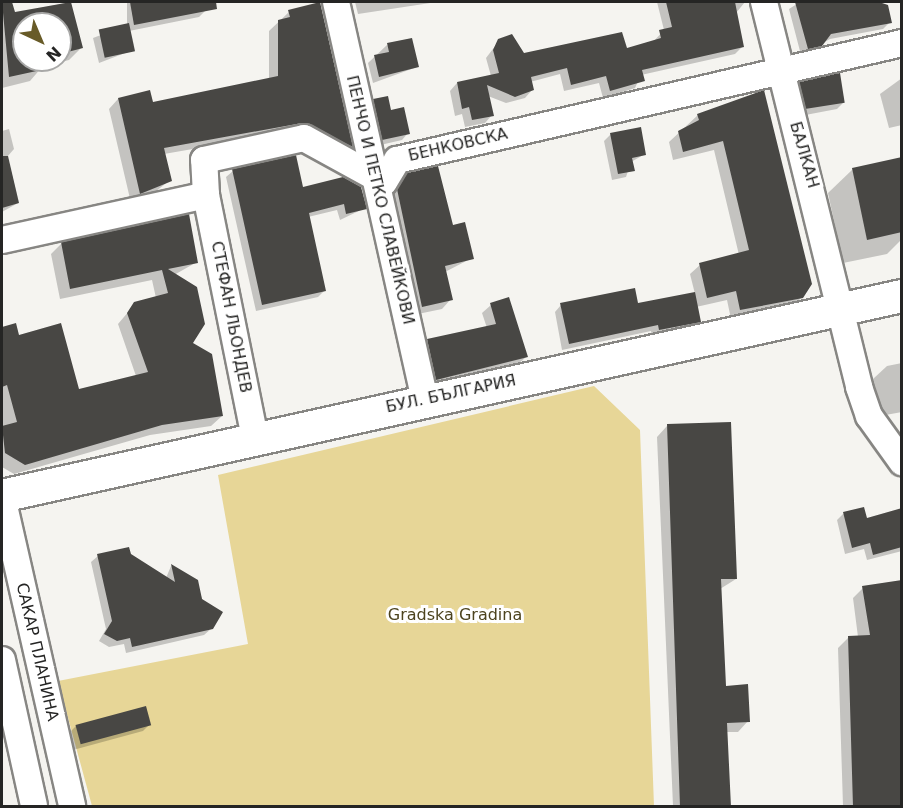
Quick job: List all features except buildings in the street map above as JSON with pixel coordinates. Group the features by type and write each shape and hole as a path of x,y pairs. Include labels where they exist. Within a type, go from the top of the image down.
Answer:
{"street":[{"name":"ПЕНЧО И ПЕТКО СЛАВЕЙКОВИ","path":"336,2 425,399"},
{"name":"БАЛКАН","path":"764,2 778,70 809,169 869,416 902,462"},
{"name":"БЕНКОВСКА","path":"375,180 384,182 397,160 902,43"},
{"path":"2,240 206,195 204,160 304,138 375,180"},
{"name":"СТЕФАН ЛЬОНДЕВ","path":"206,195 255,438"},
{"name":"БУЛ. БЪЛГАРИЯ","path":"2,496 425,399 902,296"},
{"name":"САКАР ПЛАНИНА","path":"2,496 72,807"},
{"path":"2,660 5,689 34,807"},
{"path":"5,689 43,681"}],"green space":[{"name":"Gradska Gradina","path":"594,386 640,430 654,806 92,806 58,681 248,644 218,475"}]}
